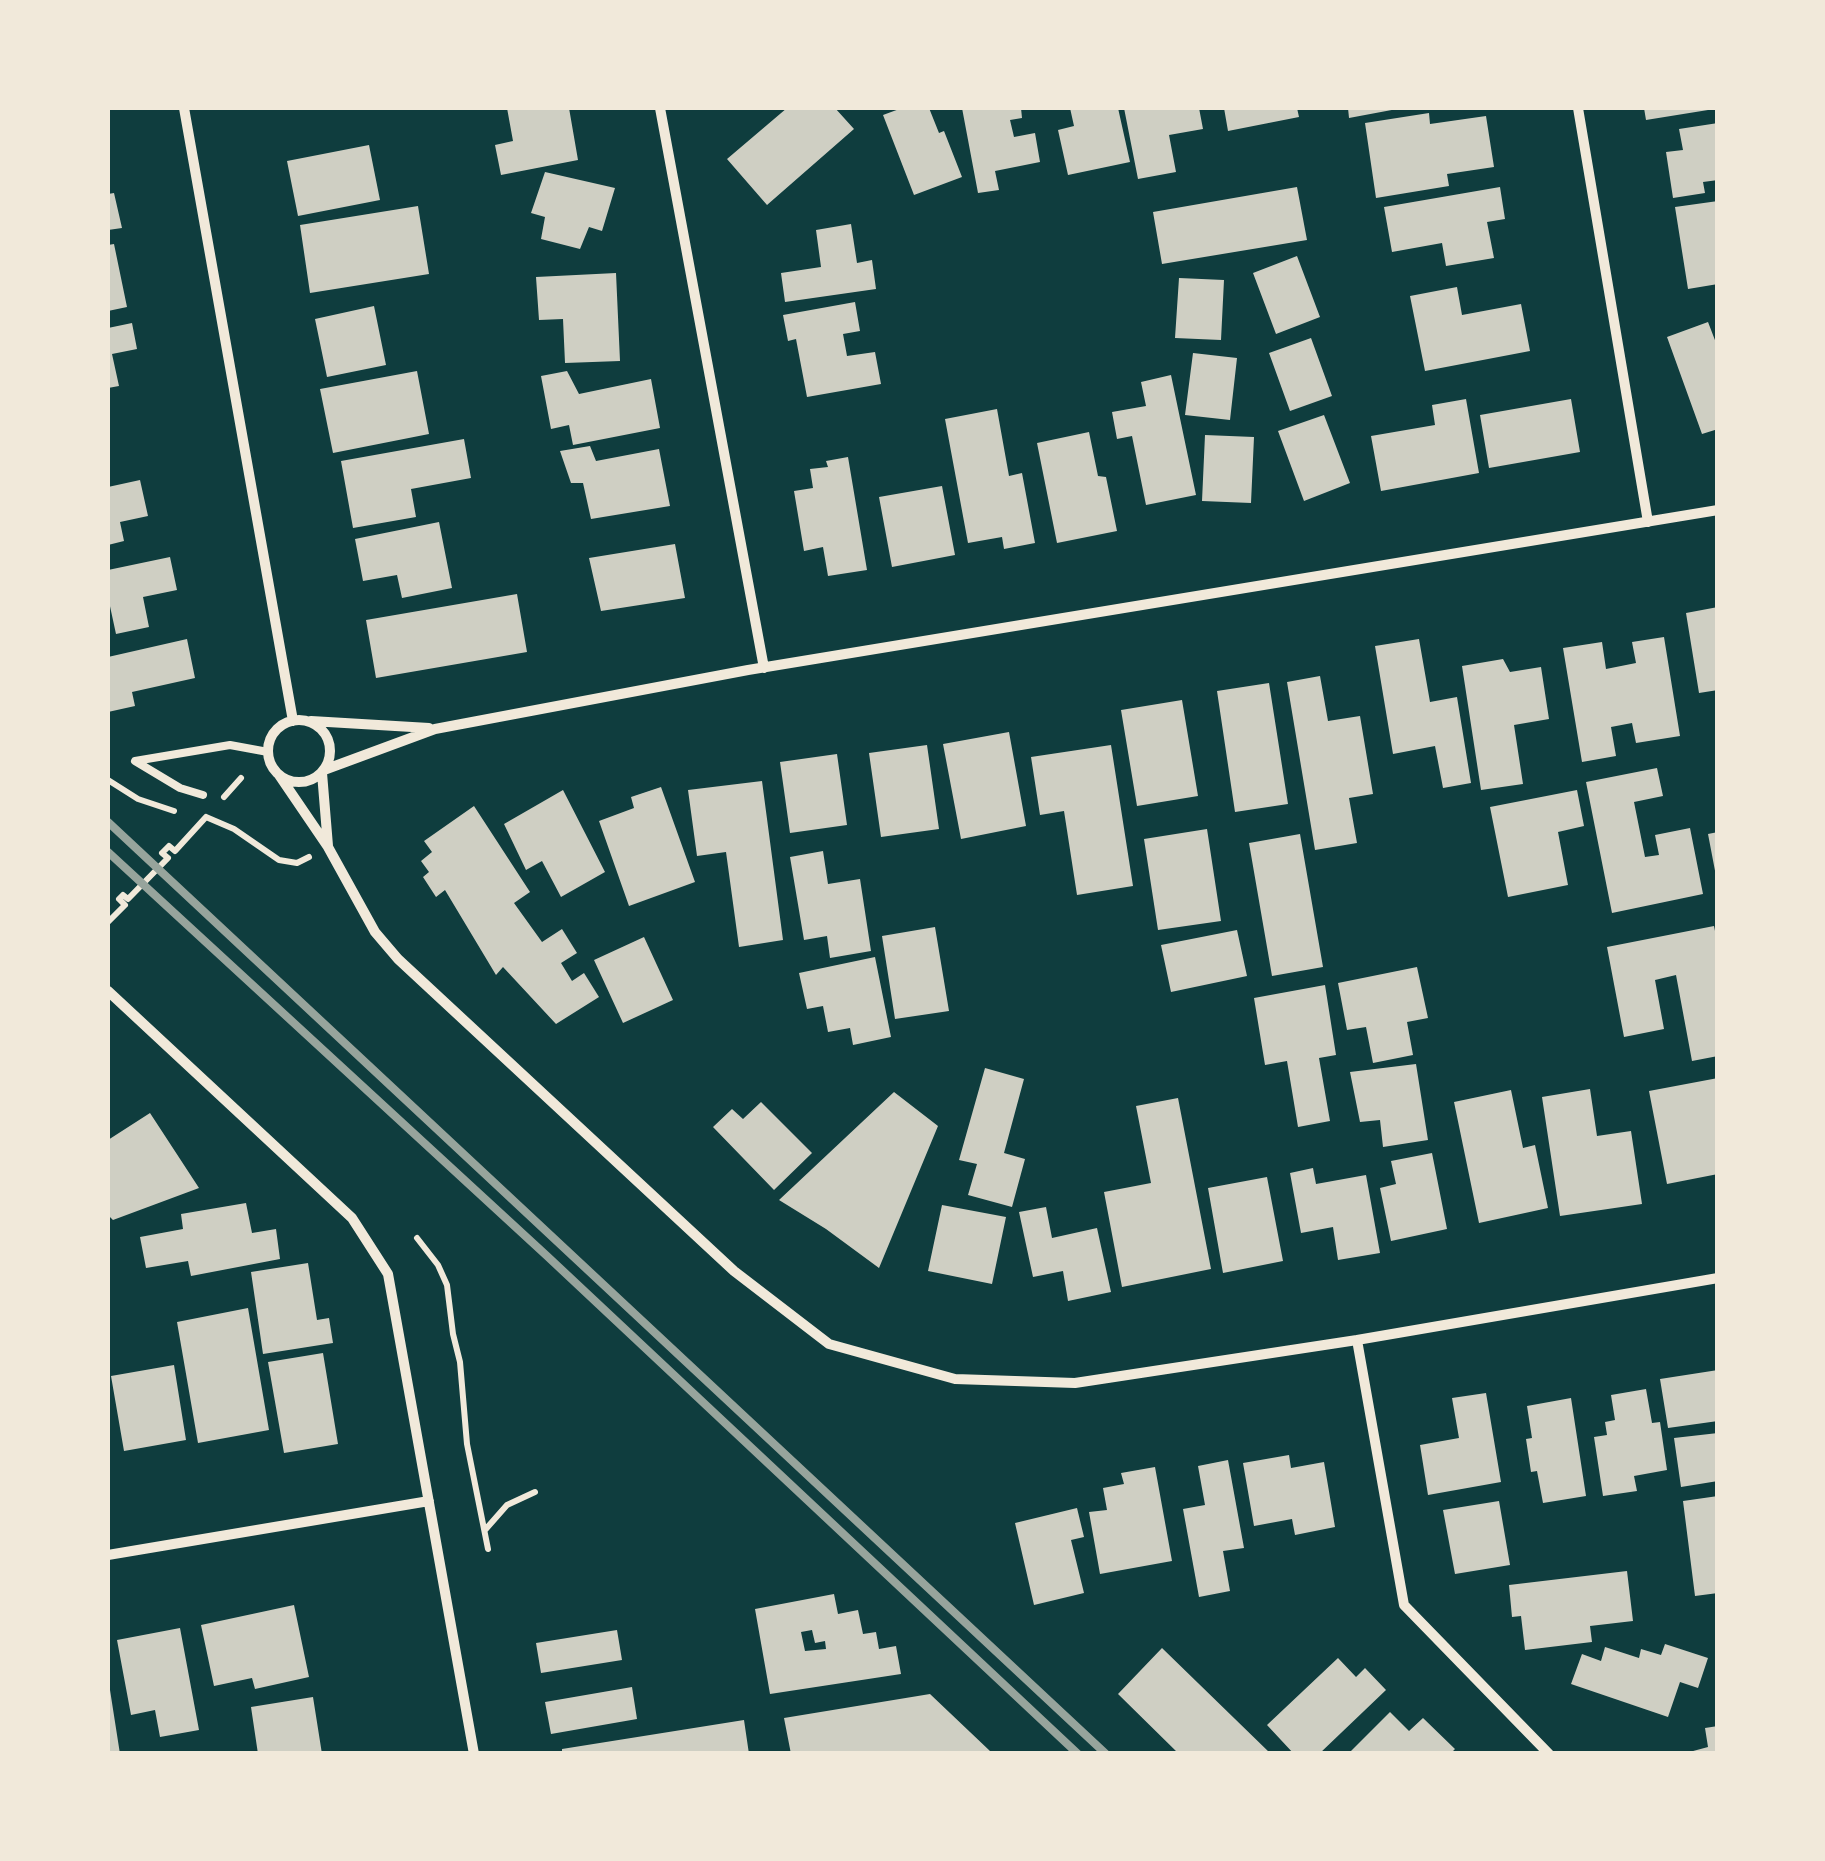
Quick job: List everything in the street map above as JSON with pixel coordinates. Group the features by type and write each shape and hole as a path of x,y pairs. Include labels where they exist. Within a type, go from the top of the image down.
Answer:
{"street":[{"path":"184,108 297,721"},
{"path":"660,108 764,668"},
{"path":"1578,108 1648,522"},
{"path":"279,775 298,782 313,779 434,728 764,668 1718,510"},
{"path":"297,721 318,726 329,740 330,759 323,772 328,848"},
{"path":"434,728 297,721 273,735 268,752 375,932 409,970 734,1271 829,1344 955,1379 1075,1383 1357,1340 1718,1278"},
{"path":"108,991 352,1218 388,1274 474,1754"},
{"path":"1357,1340 1404,1605 1549,1754"},
{"path":"108,1554 429,1502"}],"lane":[{"path":"202,794 180,788 135,761 230,745 268,752"}],"path":[{"path":"108,780 138,800 184,814"},
{"path":"196,815 234,829 286,862 298,863 328,848"},
{"path":"108,922 125,905 118,899 124,894 128,899 168,858 162,853 170,846 175,851 206,817"},
{"path":"417,1238 438,1265 447,1286 452,1334 460,1362 466,1444 488,1549"},
{"path":"485,1530 506,1505 534,1492"}],"building":[{"path":"507,108 569,108 578,160 501,175 495,145 513,141"},
{"path":"787,108 835,108 854,129 767,205 727,159"},
{"path":"902,108 929,108 939,133 944,131 962,177 914,195 883,115"},
{"path":"962,108 1021,108 1022,118 1010,120 1014,137 1035,133 1040,162 995,171 999,190 978,193"},
{"path":"1070,108 1118,108 1130,162 1068,175 1058,130 1074,126"},
{"path":"1124,108 1199,108 1203,129 1169,135 1176,172 1138,179"},
{"path":"1224,108 1297,108 1299,117 1228,131"},
{"path":"1348,108 1397,108 1397,109 1349,118"},
{"path":"1644,108 1707,108 1708,110 1646,120"},
{"path":"1429,113 1430,124 1486,116 1494,167 1447,174 1449,186 1376,198 1365,123"},
{"path":"1718,123 1718,180 1703,182 1705,193 1673,198 1666,152 1683,150 1679,129"},
{"path":"369,145 380,200 298,216 287,161"},
{"path":"545,172 615,188 602,231 589,227 580,249 541,239 545,217 531,213"},
{"path":"1297,187 1307,240 1162,264 1153,212"},
{"path":"1500,187 1505,219 1487,222 1494,258 1446,266 1442,243 1392,252 1384,207"},
{"path":"114,193 122,228 108,230 108,194"},
{"path":"1718,201 1718,284 1688,289 1675,207"},
{"path":"418,206 429,274 310,293 300,225"},
{"path":"851,224 857,263 872,260 876,289 785,302 781,273 821,267 816,230"},
{"path":"114,244 127,307 108,311 108,245"},
{"path":"1297,256 1320,317 1276,334 1253,273"},
{"path":"616,273 620,361 565,363 563,319 539,320 536,277"},
{"path":"1179,278 1224,280 1221,340 1175,338"},
{"path":"1457,287 1462,315 1521,304 1530,351 1425,371 1410,296"},
{"path":"855,302 860,331 843,334 847,356 875,352 881,384 807,397 796,339 788,341 783,315"},
{"path":"374,306 386,365 327,377 315,319"},
{"path":"1708,322 1718,348 1718,429 1702,434 1667,337"},
{"path":"132,323 137,349 112,354 119,386 108,388 108,328"},
{"path":"1311,338 1332,396 1290,411 1269,353"},
{"path":"1193,353 1237,358 1230,420 1185,415"},
{"path":"417,371 429,434 333,453 320,389"},
{"path":"567,371 579,394 651,379 660,428 573,445 569,425 551,429 541,376"},
{"path":"1171,375 1196,495 1146,505 1132,436 1117,439 1112,412 1146,406 1141,382"},
{"path":"1466,399 1479,473 1381,491 1371,436 1435,425 1432,405"},
{"path":"1571,399 1580,452 1489,468 1480,415"},
{"path":"997,409 1009,476 1022,473 1035,543 1004,549 1002,537 968,543 945,419"},
{"path":"1324,415 1350,483 1304,501 1278,431"},
{"path":"1089,432 1098,476 1106,477 1117,531 1057,543 1037,443"},
{"path":"1205,435 1254,437 1251,503 1202,501"},
{"path":"464,439 471,478 411,489 416,517 353,528 341,461"},
{"path":"590,446 596,461 659,449 670,506 591,519 583,483 571,483 560,451"},
{"path":"848,457 867,570 828,576 823,547 804,551 794,491 813,488 810,469 828,467 826,461"},
{"path":"140,480 148,516 120,522 124,541 108,545 108,487"},
{"path":"942,486 955,555 892,567 879,497"},
{"path":"439,522 452,588 402,598 397,575 363,581 355,539"},
{"path":"675,544 685,598 601,611 589,558"},
{"path":"170,557 177,590 143,597 149,627 116,634 108,597 108,570"},
{"path":"517,594 527,652 376,678 366,620"},
{"path":"1718,607 1718,690 1699,693 1686,613"},
{"path":"1664,637 1680,736 1636,743 1632,723 1611,727 1616,756 1582,762 1563,648 1602,642 1606,669 1636,663 1632,642"},
{"path":"187,639 195,678 132,692 135,706 108,712 108,657"},
{"path":"1419,639 1430,702 1457,697 1471,783 1443,788 1435,746 1393,754 1375,646"},
{"path":"1503,659 1510,672 1541,667 1549,719 1514,725 1523,784 1481,790 1462,666"},
{"path":"1320,676 1328,721 1360,716 1373,794 1349,798 1357,843 1315,850 1287,682"},
{"path":"1269,683 1288,804 1235,812 1217,691"},
{"path":"1182,700 1198,796 1137,806 1121,710"},
{"path":"1009,732 1026,826 961,839 943,744"},
{"path":"927,745 939,829 881,837 869,753"},
{"path":"1111,745 1133,886 1077,895 1064,811 1040,815 1031,757"},
{"path":"837,754 847,825 790,833 780,762"},
{"path":"1657,768 1663,796 1634,802 1645,857 1659,855 1655,835 1690,828 1703,894 1612,913 1586,782"},
{"path":"762,781 783,940 739,947 726,852 697,856 688,790"},
{"path":"661,787 695,882 629,906 599,821 634,808 631,797"},
{"path":"563,790 605,872 561,897 542,861 526,870 504,824"},
{"path":"1577,790 1584,826 1558,832 1568,885 1508,897 1490,807"},
{"path":"474,806 530,892 514,903 542,942 562,929 577,953 561,963 572,981 584,973 599,997 556,1024 503,967 496,975 445,890 436,897 423,877 429,872 421,861 432,852 424,841"},
{"path":"1207,829 1221,921 1158,930 1144,839"},
{"path":"1718,832 1718,875 1716,876 1708,834"},
{"path":"1300,834 1323,967 1272,976 1249,843"},
{"path":"823,851 828,884 860,879 871,951 830,958 827,936 804,940 790,857"},
{"path":"1714,926 1718,946 1718,1056 1692,1061 1676,975 1655,980 1664,1029 1624,1037 1607,947"},
{"path":"935,927 949,1011 895,1019 882,936"},
{"path":"1237,930 1247,976 1171,992 1161,945"},
{"path":"644,937 673,1000 623,1023 594,960"},
{"path":"875,957 891,1037 853,1045 850,1028 828,1032 823,1006 807,1009 799,973"},
{"path":"1417,967 1428,1018 1407,1022 1413,1055 1373,1063 1366,1027 1347,1030 1338,983"},
{"path":"1325,985 1336,1055 1319,1058 1330,1121 1298,1127 1287,1061 1265,1065 1254,998"},
{"path":"1416,1064 1428,1140 1383,1147 1380,1120 1360,1122 1350,1072"},
{"path":"985,1068 1024,1079 1004,1153 1025,1159 1012,1207 968,1195 977,1164 959,1160"},
{"path":"1718,1078 1718,1174 1667,1184 1649,1091"},
{"path":"1590,1089 1597,1136 1631,1131 1642,1204 1560,1216 1542,1097"},
{"path":"1511,1090 1523,1148 1535,1145 1548,1208 1479,1223 1454,1102"},
{"path":"894,1092 938,1126 879,1268 779,1200"},
{"path":"1178,1098 1211,1269 1122,1287 1104,1192 1151,1183 1136,1106"},
{"path":"761,1102 812,1153 774,1190 713,1127 732,1109 743,1119"},
{"path":"150,1113 199,1188 113,1220 108,1215 108,1140"},
{"path":"1432,1153 1447,1229 1391,1241 1380,1188 1396,1184 1391,1161"},
{"path":"1313,1168 1316,1184 1366,1175 1380,1253 1338,1260 1333,1227 1301,1233 1290,1173"},
{"path":"1267,1177 1283,1261 1223,1273 1208,1188"},
{"path":"246,1203 252,1233 276,1229 280,1259 191,1276 188,1261 146,1268 140,1237 183,1229 181,1214"},
{"path":"942,1205 1006,1217 992,1284 928,1271"},
{"path":"1046,1207 1052,1238 1097,1228 1111,1292 1068,1301 1063,1271 1033,1277 1019,1212"},
{"path":"308,1263 317,1320 329,1318 333,1343 263,1354 251,1272"},
{"path":"248,1308 269,1430 198,1443 177,1322"},
{"path":"323,1353 338,1444 284,1453 268,1362"},
{"path":"174,1365 186,1440 124,1451 111,1376"},
{"path":"1718,1370 1718,1421 1668,1428 1660,1379"},
{"path":"1646,1389 1652,1423 1660,1422 1667,1470 1634,1476 1637,1491 1603,1496 1594,1437 1607,1435 1605,1422 1615,1420 1611,1395"},
{"path":"1486,1393 1501,1482 1428,1495 1420,1445 1459,1438 1452,1398"},
{"path":"1571,1398 1586,1496 1543,1503 1537,1471 1531,1472 1526,1439 1532,1438 1527,1406"},
{"path":"1718,1433 1718,1481 1681,1487 1674,1438"},
{"path":"1289,1455 1291,1468 1324,1462 1335,1527 1295,1535 1292,1519 1254,1526 1243,1463"},
{"path":"1228,1460 1244,1548 1223,1551 1230,1591 1199,1597 1183,1509 1205,1505 1198,1466"},
{"path":"1155,1467 1172,1561 1100,1574 1089,1512 1107,1510 1103,1488 1124,1484 1121,1473"},
{"path":"1718,1496 1718,1593 1695,1596 1683,1501"},
{"path":"1499,1501 1510,1565 1455,1574 1443,1510"},
{"path":"1077,1508 1084,1537 1071,1540 1084,1593 1034,1605 1015,1523"},
{"path":"1627,1571 1633,1621 1590,1626 1592,1642 1525,1650 1521,1616 1512,1617 1509,1585"},
{"path":"834,1594 838,1614 858,1610 863,1634 876,1632 879,1649 896,1646 901,1674 770,1694 755,1609","holes":["812,1630 815,1643 825,1641 826,1649 805,1651 801,1632"]},
{"path":"294,1605 309,1677 255,1689 252,1678 214,1686 201,1625"},
{"path":"180,1628 199,1730 160,1737 155,1710 131,1715 117,1640"},
{"path":"617,1630 622,1660 541,1673 536,1643"},
{"path":"1665,1644 1708,1658 1698,1688 1680,1682 1668,1717 1571,1684 1582,1654 1601,1661 1605,1647 1639,1658 1641,1649 1661,1655"},
{"path":"1162,1648 1271,1754 1179,1754 1118,1694"},
{"path":"1338,1658 1356,1677 1365,1668 1386,1690 1319,1754 1294,1754 1267,1725"},
{"path":"632,1687 637,1719 551,1734 545,1702"},
{"path":"110,1690 120,1754 108,1754"},
{"path":"930,1694 990,1751 791,1754 784,1718"},
{"path":"313,1697 322,1754 258,1754 251,1707"},
{"path":"1390,1712 1409,1731 1423,1718 1455,1749 1450,1754 1348,1754"},
{"path":"744,1720 749,1754 562,1754 562,1749"},
{"path":"1718,1726 1718,1754 1682,1754 1708,1747 1705,1728"}],"railway":[{"path":"108,822 1106,1754"},
{"path":"108,852 547,1256 1078,1754"}]}
